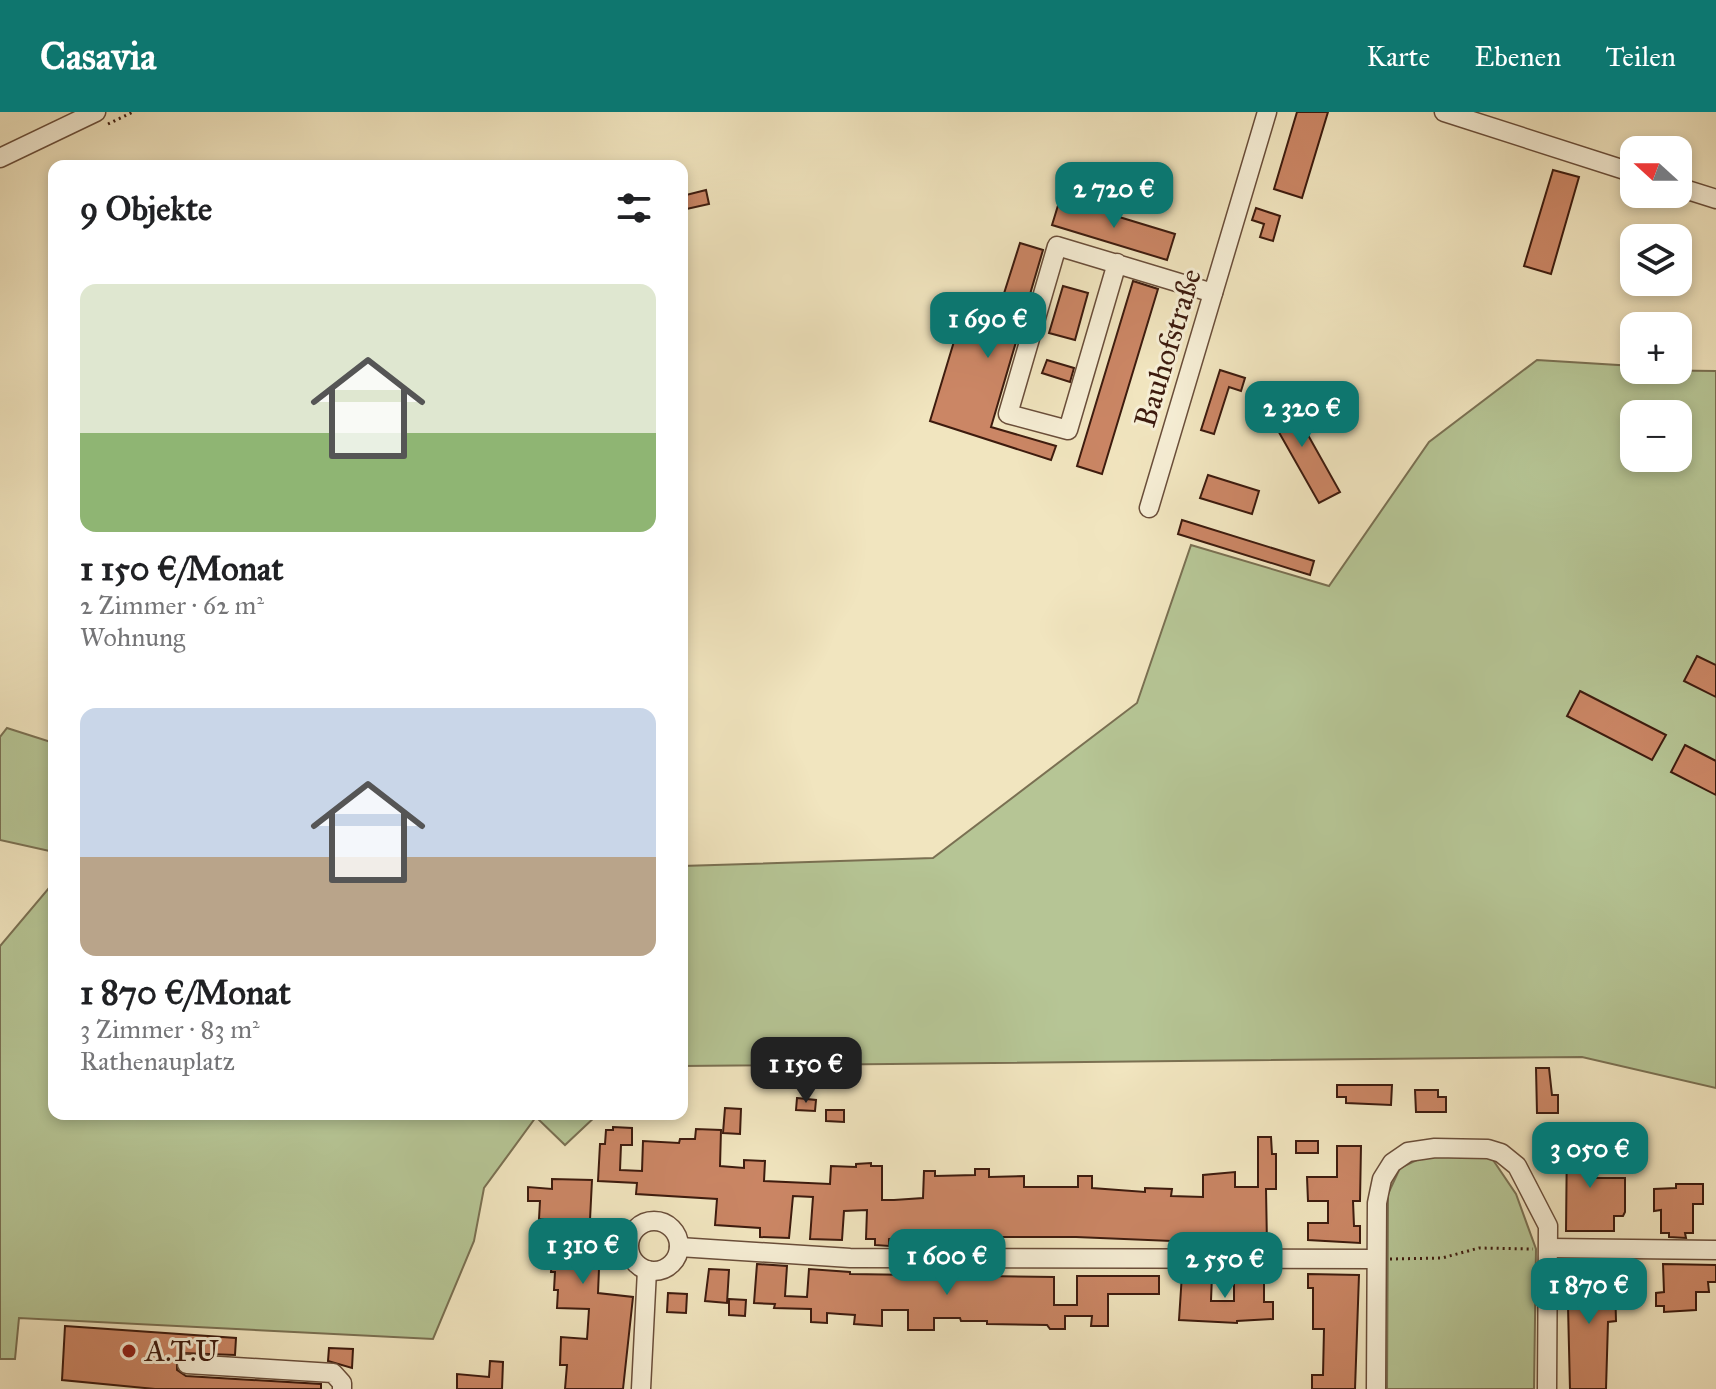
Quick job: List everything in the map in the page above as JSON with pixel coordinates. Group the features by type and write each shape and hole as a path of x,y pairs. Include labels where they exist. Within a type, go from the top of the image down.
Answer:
{"street":[{"path":"0,158 96,112"},
{"name":"Bauhofstraße","path":"1149,508 1267,112"},
{"path":"1444,112 1620,169"},
{"path":"1692,191 1716,199"},
{"path":"1117,263 1068,430 1008,414 1057,246 1117,263 1213,293"},
{"path":"1376,1389 1377,1203 1382,1179 1392,1163 1408,1152 1435,1148 1488,1149 1501,1153 1517,1166 1548,1226 1547,1389"},
{"path":"654,1220 669,1226 678,1239 679,1247 672,1263 656,1271 647,1270 634,1262 630,1254 630,1238 639,1225 654,1220"},
{"path":"679,1247 850,1258 1376,1259"},
{"path":"1549,1248 1716,1250"},
{"path":"641,1389 647,1270"},
{"path":"187,1364 333,1373 342,1383 342,1389"}],"path":[{"path":"1396,1259 1442,1258 1479,1248 1549,1248"}],"green space":[{"path":"1537,360 1620,365 1620,384 1692,384 1692,371 1716,371 1716,1088 1582,1057 688,1066 688,866 933,858 1137,703 1191,545 1329,586 1429,442"},
{"path":"7,728 48,741 48,851 0,840 0,737"},
{"path":"48,889 48,1120 534,1120 484,1188 474,1241 433,1339 19,1318 15,1359 0,1359 0,946"},
{"path":"539,1120 592,1120 565,1145"},
{"path":"1423,1157 1491,1157 1516,1194 1536,1249 1534,1389 1387,1389 1388,1194 1400,1168"}],"building":[{"path":"1297,112 1328,112 1302,198 1274,189"},
{"path":"1553,170 1579,177 1551,274 1524,266"},
{"path":"706,190 709,204 688,209 688,194"},
{"path":"1060,199 1175,234 1167,260 1052,225"},
{"path":"1256,208 1280,216 1273,241 1260,237 1264,224 1252,220"},
{"path":"1020,243 1043,250 991,427 1056,446 1051,460 930,421 968,295 1000,306"},
{"path":"1133,281 1158,289 1102,474 1077,466"},
{"path":"1063,286 1088,293 1075,340 1049,333"},
{"path":"1047,360 1074,368 1070,382 1042,373"},
{"path":"1220,370 1245,378 1241,391 1229,387 1214,434 1201,430"},
{"path":"1285,394 1340,492 1319,503 1264,406"},
{"path":"1208,475 1259,491 1252,514 1200,498"},
{"path":"1182,520 1314,561 1310,575 1178,534"},
{"path":"1697,656 1716,665 1716,697 1684,681"},
{"path":"1580,691 1666,735 1652,760 1567,716"},
{"path":"1685,745 1716,761 1716,795 1671,772"},
{"path":"1536,1068 1549,1068 1552,1095 1558,1095 1558,1113 1537,1113"},
{"path":"1337,1085 1392,1085 1391,1105 1346,1103 1346,1097 1337,1097"},
{"path":"1415,1090 1438,1090 1438,1097 1446,1097 1446,1112 1416,1112"},
{"path":"797,1098 816,1100 815,1111 796,1110"},
{"path":"725,1108 741,1109 740,1134 723,1133"},
{"path":"826,1110 844,1110 844,1122 826,1121"},
{"path":"613,1127 632,1128 632,1145 621,1145 620,1170 642,1171 643,1141 679,1143 680,1139 695,1139 696,1129 721,1130 720,1166 744,1168 744,1160 765,1161 764,1181 830,1184 831,1166 856,1167 856,1164 871,1163 871,1166 882,1166 882,1200 923,1198 924,1171 935,1171 935,1176 975,1175 975,1169 989,1169 989,1177 1024,1176 1024,1187 1078,1187 1078,1176 1092,1176 1092,1188 1145,1192 1145,1188 1172,1189 1171,1196 1203,1197 1203,1175 1235,1172 1235,1187 1258,1187 1258,1137 1271,1137 1272,1154 1276,1154 1276,1189 1266,1189 1267,1245 1076,1237 900,1237 889,1239 889,1246 875,1245 875,1239 866,1239 867,1210 844,1211 842,1240 810,1239 813,1197 793,1196 789,1238 760,1237 760,1228 715,1225 717,1199 636,1194 637,1183 598,1181 600,1144 605,1144 606,1130 613,1130"},
{"path":"1579,1129 1592,1129 1592,1178 1625,1178 1625,1212 1623,1216 1614,1216 1614,1231 1566,1231 1567,1136 1579,1136"},
{"path":"1296,1141 1318,1141 1318,1153 1296,1153"},
{"path":"1337,1146 1361,1146 1360,1201 1353,1201 1354,1226 1360,1226 1360,1243 1308,1240 1308,1223 1328,1223 1328,1201 1308,1201 1307,1177 1337,1177"},
{"path":"552,1179 592,1180 590,1220 601,1220 598,1293 633,1297 623,1389 565,1389 567,1365 560,1365 561,1337 587,1339 589,1309 557,1308 558,1290 554,1290 552,1259 534,1258 535,1243 543,1244 545,1219 539,1219 540,1201 528,1201 528,1187 552,1189"},
{"path":"1676,1184 1703,1184 1703,1204 1693,1204 1693,1233 1685,1233 1686,1238 1661,1233 1661,1210 1654,1211 1654,1189 1676,1188"},
{"path":"757,1264 787,1266 785,1296 807,1297 809,1269 850,1274 1054,1277 1054,1305 1077,1305 1077,1276 1159,1276 1159,1294 1108,1294 1108,1326 1091,1326 1092,1316 1065,1316 1065,1329 1050,1329 1047,1325 987,1324 987,1321 934,1318 934,1330 908,1330 908,1310 882,1310 882,1326 854,1324 855,1315 827,1313 827,1323 811,1322 811,1309 774,1308 775,1304 754,1303"},
{"path":"1600,1264 1600,1283 1615,1283 1616,1321 1608,1322 1606,1389 1570,1389 1567,1265"},
{"path":"1663,1264 1716,1265 1716,1282 1708,1282 1709,1292 1696,1292 1696,1310 1664,1312 1664,1306 1656,1306 1656,1293 1664,1292"},
{"path":"709,1269 729,1270 727,1303 705,1301"},
{"path":"1234,1272 1264,1272 1264,1302 1273,1302 1273,1319 1237,1323 1179,1320 1182,1274 1212,1275 1211,1301 1234,1301"},
{"path":"1308,1274 1359,1275 1355,1389 1312,1389 1312,1375 1323,1375 1324,1329 1313,1329 1313,1288 1308,1288"},
{"path":"668,1293 687,1294 686,1313 667,1312"},
{"path":"729,1299 746,1300 745,1316 729,1315"},
{"path":"65,1326 236,1338 235,1355 182,1353 177,1358 177,1370 186,1376 321,1384 321,1389 155,1389 62,1380"},
{"path":"329,1348 353,1349 352,1368 328,1361"},
{"path":"490,1361 503,1362 502,1389 457,1389 457,1374 489,1377"}],"place":[{"name":"A.T.U","path":"129,1351"}]}
